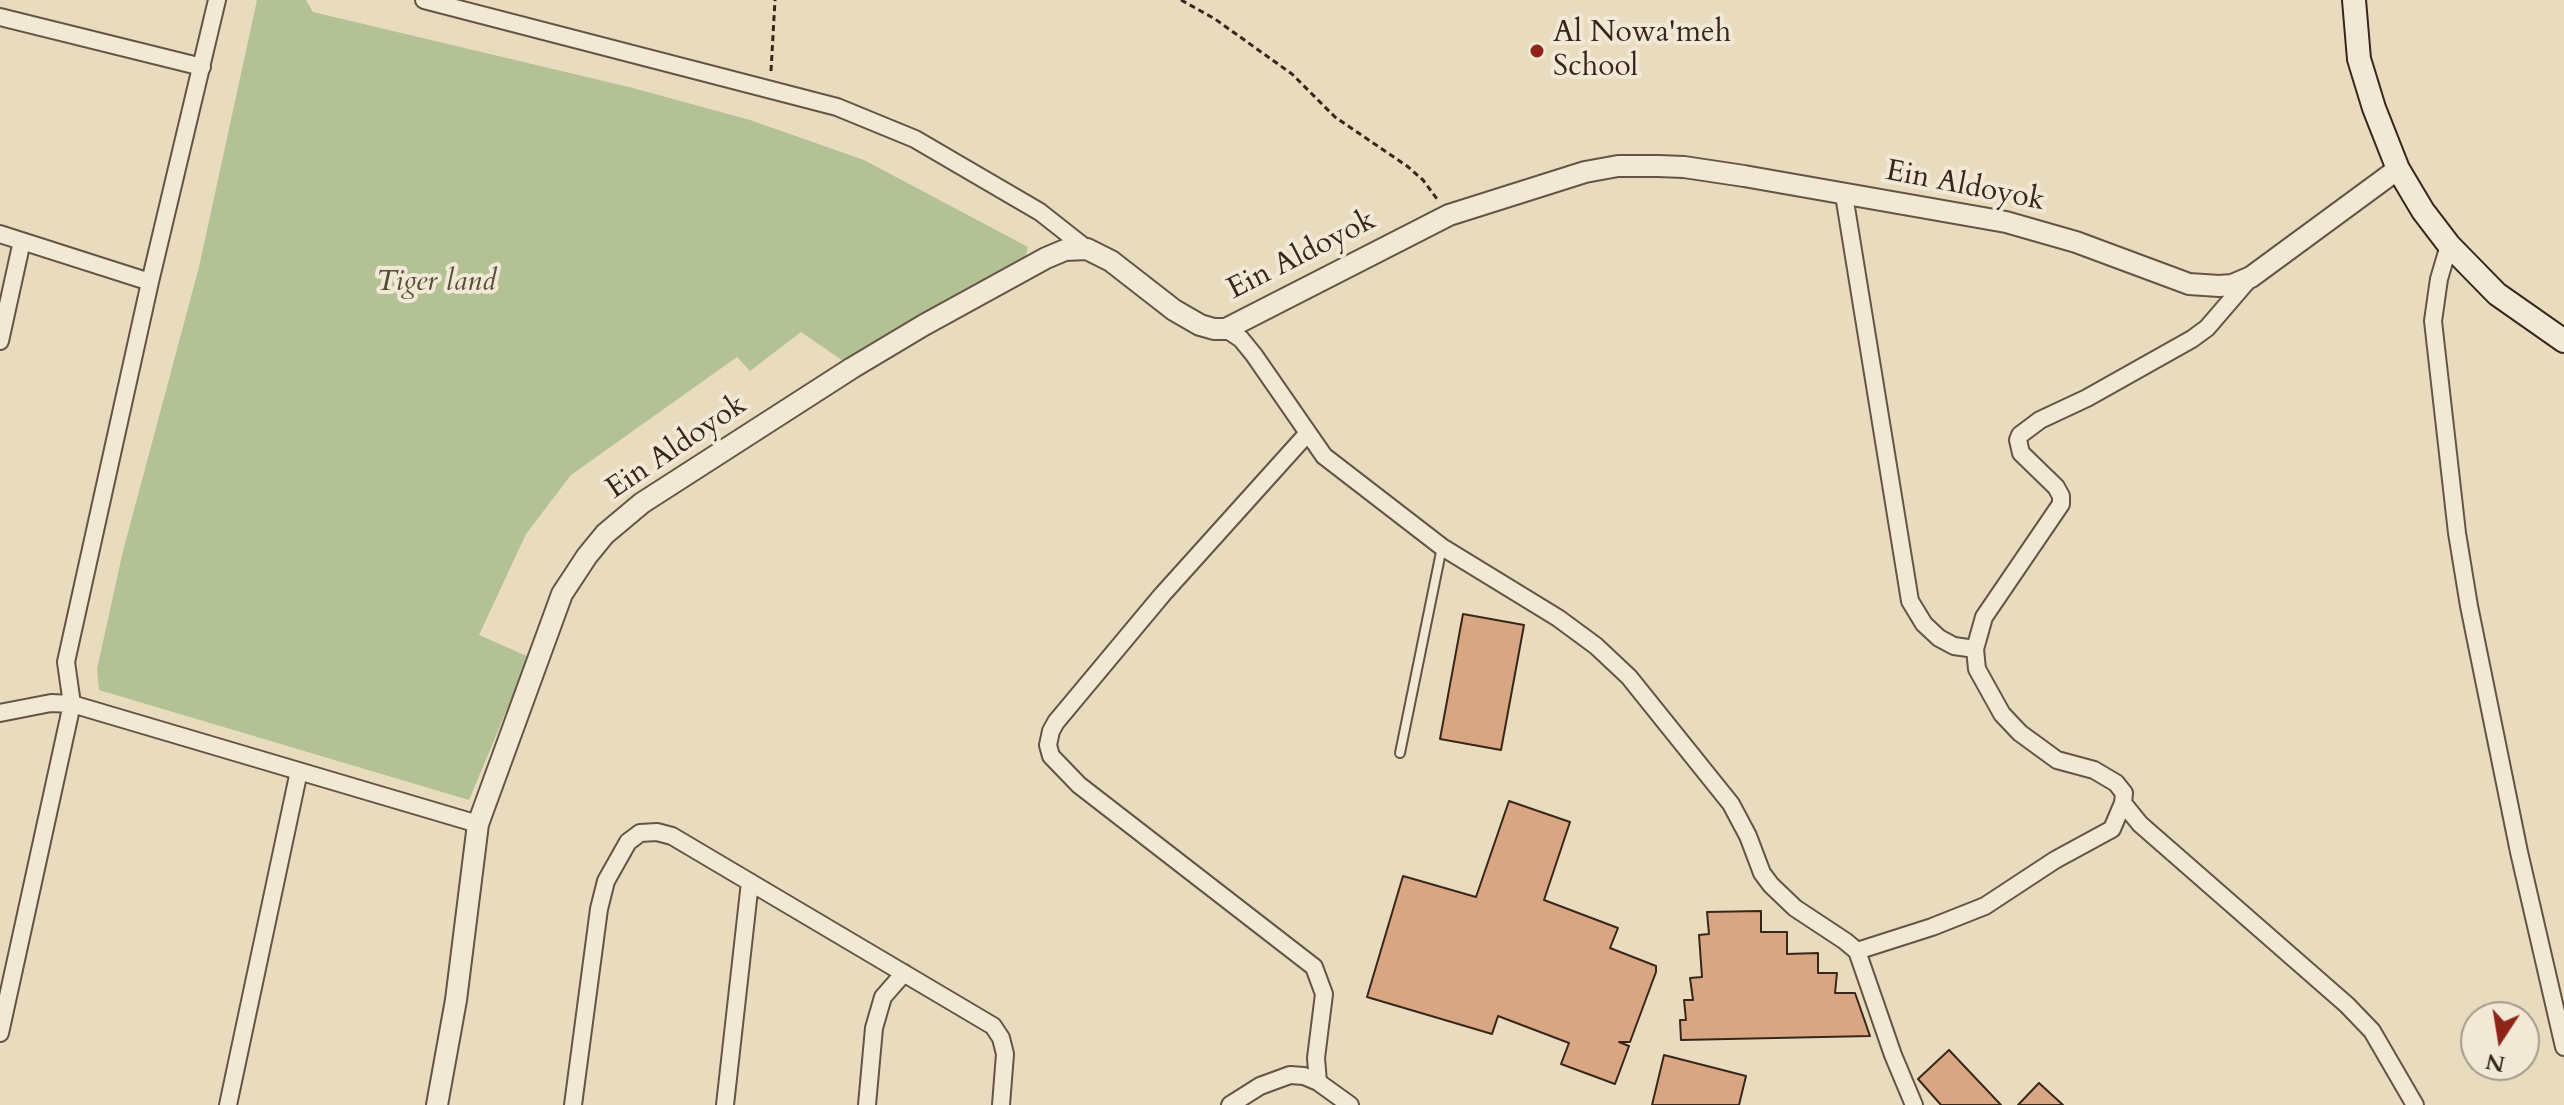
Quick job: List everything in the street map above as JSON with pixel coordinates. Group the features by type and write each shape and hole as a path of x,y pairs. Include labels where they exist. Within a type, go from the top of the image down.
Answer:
{"main road":[{"path":"2354,0 2359,59 2398,169 2423,211 2449,245 2497,294 2564,341"}],"street":[{"path":"0,1033 72,704 66,662 150,282 217,0"},
{"path":"424,0 837,107 915,139 1040,212 1087,249"},
{"path":"0,17 202,67"},
{"name":"Ein Aldoyok","path":"437,1105 456,1000 478,824 562,594 587,556 605,534 642,503 852,368 1046,258 1065,250 1087,249 1111,261 1174,310 1200,325 1226,329 1449,215 1585,172 1618,166 1684,167 2019,225 2076,242 2189,284 2232,285 2251,277 2398,169"},
{"path":"1844,195 1910,601 1924,624 1939,638 1954,646 1975,649"},
{"path":"0,234 150,282"},
{"path":"0,341 22,241"},
{"path":"2449,245 2439,279 2433,321 2457,533 2519,852 2564,1047"},
{"path":"1857,951 1985,906 2055,860 2112,829 2124,793 2116,783 2094,770 2057,760 2011,724 1995,705 1977,669 1975,649 1984,617 2061,504 2056,487 2021,453 2018,440 2040,420 2087,398 2192,339 2207,328 2251,277"},
{"path":"1226,329 1241,339 1254,355 1324,456 1351,480 1442,547 1558,618 1596,646 1629,677 1731,804 1762,873 1771,885 1795,908 1857,951 1914,1105"},
{"path":"1307,434 1162,595 1066,710 1051,731 1048,745 1051,756 1079,785 1314,967 1324,994 1316,1058 1318,1082"},
{"path":"0,713 51,703 72,704 478,824"},
{"path":"228,1105 299,771"},
{"path":"2123,803 2140,824 2294,956 2363,1022 2391,1062 2415,1105"},
{"path":"573,1105 599,909 606,881 628,842 640,833 657,832 672,836 993,1026 1001,1038 1005,1054 1001,1105"},
{"path":"725,1105 750,882"},
{"path":"867,1105 874,1028 883,997 904,973"},
{"path":"1230,1105 1260,1086 1290,1075 1304,1076 1318,1082 1350,1105"}],"lane":[{"path":"1400,753 1442,547"}],"path":[{"path":"767,90 772,67 775,0"},
{"path":"1181,0 1215,19 1292,74 1335,117 1381,146 1423,180 1449,215"}],"green space":[{"name":"Tiger land","path":"257,0 306,0 313,12 633,88 750,120 864,160 1028,247 1024,262 846,363 801,332 750,371 737,357 571,475 526,534 479,635 529,657 469,800 99,690 97,669 123,551 199,267"}],"building":[{"path":"1463,614 1524,625 1501,750 1440,739"},
{"path":"1509,801 1570,822 1544,900 1618,928 1610,948 1656,966 1630,1042 1619,1042 1629,1046 1615,1084 1561,1064 1569,1043 1498,1016 1492,1034 1367,997 1403,876 1476,897"},
{"path":"1761,911 1761,932 1787,932 1787,954 1818,953 1818,973 1837,973 1835,993 1855,993 1870,1036 1681,1040 1680,1020 1686,1020 1684,1000 1693,1000 1690,978 1702,977 1699,935 1709,934 1707,912"},
{"path":"1949,1050 2001,1105 1941,1105 1918,1079"},
{"path":"1664,1055 1746,1076 1739,1105 1652,1105"},
{"path":"2039,1083 2063,1105 2018,1105"}],"place":[{"name":"Al Nowa'meh School","path":"1537,51"}]}
